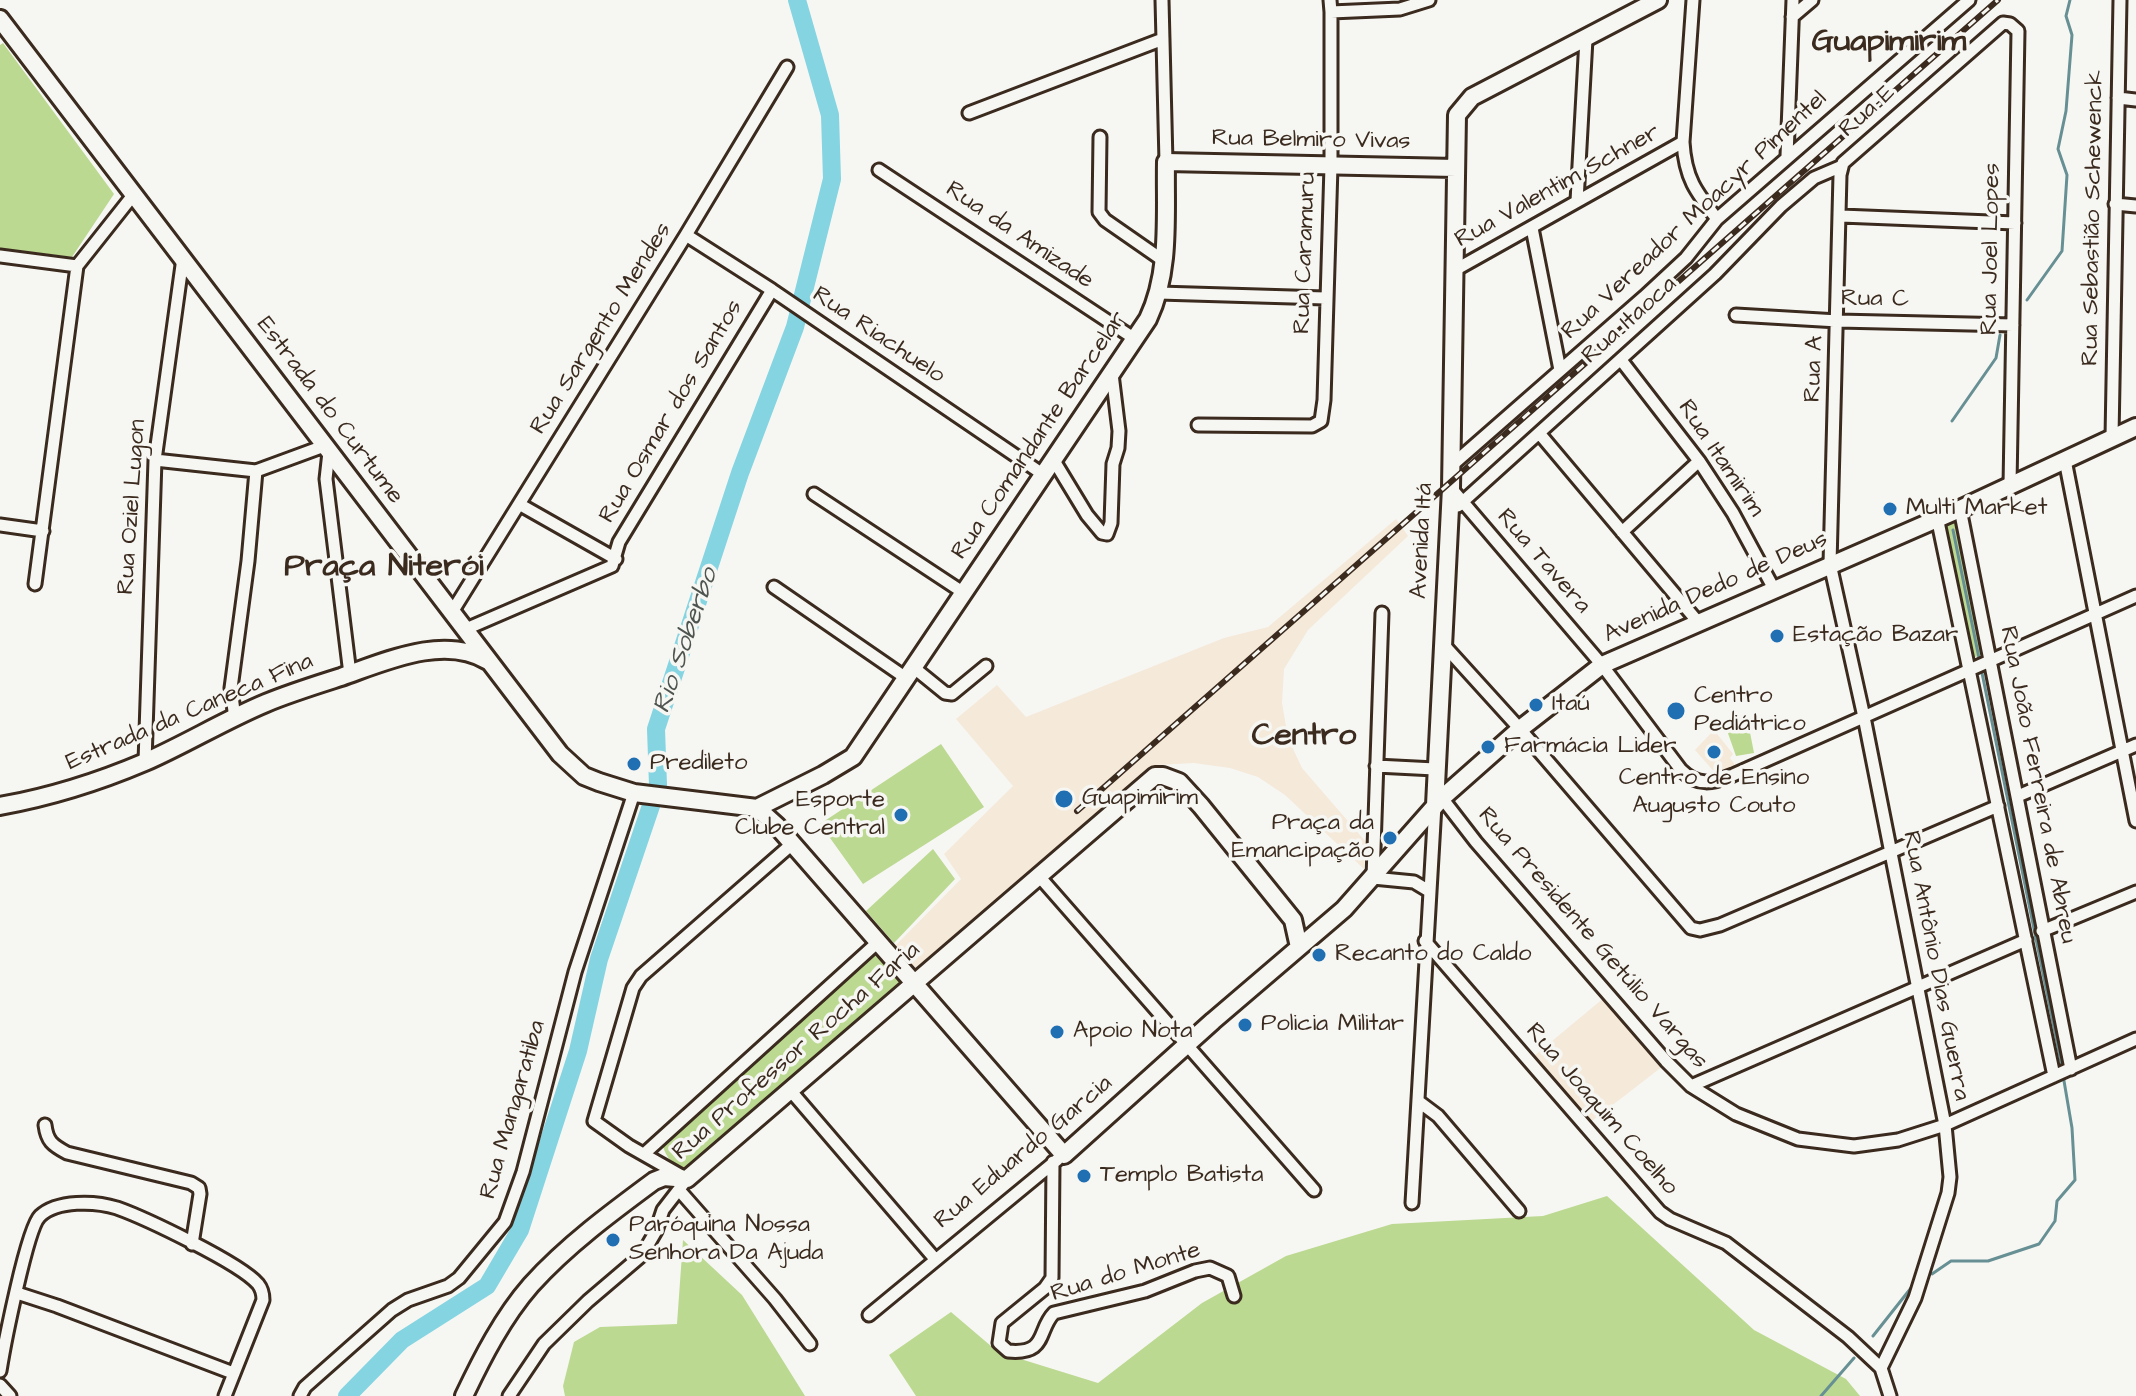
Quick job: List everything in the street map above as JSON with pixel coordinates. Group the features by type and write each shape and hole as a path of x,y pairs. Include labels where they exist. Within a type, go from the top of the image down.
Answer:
{"main road":[{"name":"Avenida Itá","path":"1438,802 1435,769 1451,488 1457,115 1472,97 1658,0"},
{"name":"Estrada do Curtume","path":"3,30 183,257 452,612 471,642"},
{"name":"Rua Belmiro Vivas","path":"1166,162 1456,168"},
{"name":"Rua Comandante Barcelar","path":"757,808 853,757 1148,319 1159,293 1164,261 1166,162"},
{"name":"Avenida Dedo de Deus","path":"1317,932 1352,901 1438,802 1520,729 1602,665 1960,509 2136,427"},
{"name":"Estrada da Caneca Fina","path":"0,806 69,790 145,762 276,699 423,652 471,642 572,766 599,782 641,794"},
{"name":"Rua Professor Rocha Faria","path":"683,1184 1155,776 1171,778 1187,790 1293,920"},
{"path":"641,794 757,808 914,983 1059,1158"},
{"path":"1293,920 1317,932"},
{"path":"1293,920 1299,947"},
{"name":"Rua Eduardo Garcia","path":"1059,1158 1317,932"},
{"path":"464,1396 498,1332 531,1286 554,1262 654,1181 664,1177 683,1184"}],"street":[{"name":"Rua Comandante Barcelar","path":"1162,0 1166,162"},
{"name":"Rua Caramuru","path":"1198,425 1312,426 1321,421 1331,166 1331,6 1400,9 1429,0"},
{"path":"1693,0 1684,165 1690,181 1717,219"},
{"path":"1787,156 1793,0"},
{"path":"1792,17 1812,0"},
{"name":"Rua Vereador Moacyr Pimentel","path":"1451,466 1686,258 1717,219 1787,156 1969,0"},
{"name":"Rua Sebastião Schewenck","path":"2112,437 2120,0"},
{"name":"Rua E","path":"1841,170 2003,23"},
{"name":"Rua Joel Lopes","path":"2003,23 2010,24 2018,31 2010,485"},
{"path":"969,113 1163,39"},
{"path":"1577,201 1586,39"},
{"name":"Rua Sargento Mendes","path":"452,612 787,67"},
{"path":"2118,98 2136,100"},
{"path":"1100,137 1099,212 1105,220 1164,261"},
{"name":"Rua Valentim Schner","path":"1455,270 1683,142"},
{"name":"Rua da Amizade","path":"879,170 1135,339"},
{"name":"Rua A","path":"1830,564 1841,170"},
{"name":"Rua Itaoca","path":"1449,514 1715,274 1781,206 1814,178 1841,170"},
{"path":"35,584 77,266 134,194"},
{"path":"2115,204 2136,206"},
{"path":"1841,216 2015,223"},
{"path":"1532,228 1560,370"},
{"name":"Rua Riachuelo","path":"686,235 1044,475"},
{"path":"0,256 77,266"},
{"name":"Rua Oziel Lugon","path":"145,762 155,460 183,257"},
{"name":"Rua Osmar dos Santos","path":"616,559 619,542 772,290"},
{"path":"1159,293 1325,298"},
{"name":"Rua C","path":"1736,315 2013,325"},
{"name":"Rua Itamirim","path":"1621,360 1699,461 1733,513 1774,589"},
{"path":"1053,459 1087,515 1102,533 1107,534 1111,523 1113,464 1119,431 1112,374"},
{"path":"1539,433 1698,622"},
{"path":"155,460 256,471 327,449 326,479 350,674"},
{"path":"2065,460 2136,821"},
{"path":"1622,532 1699,461"},
{"path":"235,719 231,688 256,471"},
{"name":"Rua Tavera","path":"1451,488 1602,665 1688,777 1701,783 1725,779 1864,717"},
{"path":"814,494 964,593"},
{"path":"471,642 612,566 616,559 519,504"},
{"name":"Rua João Ferreira de Abreu","path":"1960,509 2071,1069"},
{"name":"Rua João Ferreira de Abreu","path":"1937,517 2054,1076"},
{"path":"0,525 43,531"},
{"name":"Rua Antônio Dias Guerra","path":"1830,564 1864,717 1945,1125 1950,1168 1948,1193 1915,1298 1881,1368"},
{"path":"774,587 945,693 952,694 986,666"},
{"path":"1864,717 2136,596"},
{"path":"1382,613 1373,878 1414,882 1429,891"},
{"path":"1442,643 1691,928 1700,930 1720,925 1998,806"},
{"path":"2018,796 2136,745"},
{"path":"1376,766 1435,769"},
{"name":"Rua Mangaratiba","path":"300,1396 316,1377 392,1310 408,1300 448,1286 459,1278 505,1222 523,1172 575,972 641,794"},
{"name":"Rua Presidente Getúlio Vargas","path":"1438,802 1456,818 1691,1086 1736,1114 1798,1139 1827,1144 1873,1145 1945,1125 2136,1039"},
{"name":"Avenida Itá","path":"1412,1203 1425,941 1433,825 1438,802"},
{"name":"Rua Presidente Getúlio Vargas","path":"1433,825 1443,814 1456,818"},
{"path":"792,844 641,976 633,988 594,1121 656,1161 683,1184 810,1344"},
{"path":"1414,882 1431,872"},
{"path":"1038,875 1314,1190"},
{"path":"2042,931 2136,892"},
{"path":"1691,1086 2026,940"},
{"name":"Rua Joaquim Coelho","path":"1425,941 1660,1212 1726,1243 1848,1337 1881,1368"},
{"path":"644,1154 878,942"},
{"path":"790,1090 935,1259"},
{"path":"1418,1101 1438,1116 1519,1211"},
{"path":"45,1125 47,1138 52,1145 67,1153 191,1183 199,1188 192,1244"},
{"name":"Rua Eduardo Garcia","path":"869,1315 1059,1158"},
{"name":"Rua do Monte","path":"1059,1158 1055,1270 1045,1288 1002,1323 999,1343 1008,1351 1025,1351 1036,1344 1043,1337 1048,1319 1054,1313 1145,1291 1195,1271 1210,1268 1228,1276 1234,1296"},
{"path":"654,1181 656,1161"},
{"name":"Rua Professor Rocha Faria","path":"509,1396 544,1344 642,1255 656,1231 663,1210 683,1184"},
{"path":"0,1371 38,1218 54,1207 97,1204 115,1208 192,1244 251,1277 260,1286 263,1293 258,1312 225,1396"},
{"path":"17,1293 95,1319 233,1373"},
{"path":"1881,1368 1890,1396"}],"shaded area":[{"path":"1396,519 1408,536 1308,630 1284,669 1282,703 1288,738 1302,768 1366,842 1364,869 1285,795 1258,777 1230,768 1194,763 1156,765 1138,776 918,970 895,946 961,879 944,854 1013,786 956,719 997,685 1026,717 1224,638 1268,627"},
{"name":"Centro de Ensino Augusto Couto","path":"1714,730 1733,754 1730,758 1737,768 1717,775 1695,750"},
{"path":"1605,997 1663,1066 1588,1124 1534,1056"}],"green space":[{"path":"3,43 114,194 72,257 0,248 0,45"},
{"path":"1957,521 1985,655 1969,658 1944,524"},
{"path":"1747,717 1754,753 1736,756 1724,722"},
{"name":"Esporte Clube Central","path":"941,744 984,807 863,884 820,824"},
{"path":"933,849 955,879 894,943 866,911"},
{"path":"876,951 906,983 689,1169 671,1161 662,1144"},
{"path":"1607,1196 1754,1330 1846,1379 1860,1396 916,1396 889,1355 951,1312 998,1352 1098,1383 1202,1303 1286,1256 1392,1224 1543,1216"},
{"path":"683,1240 742,1295 805,1396 565,1396 563,1386 574,1342 600,1327 677,1324"}],"waterway":[{"name":"Rio Soberbo","path":"347,1396 402,1340 487,1286 520,1230 578,1051 599,959 658,785 656,729 740,473 795,327 832,179 830,115 797,0"},
{"path":"2027,300 2062,251 2067,175 2058,149 2066,111 2072,35 2066,16 2070,0"},
{"path":"1952,421 1996,358 2000,335"},
{"path":"1953,530 2062,1067"},
{"path":"1932,1274 1951,1261 1988,1261 2039,1244 2055,1221 2057,1201 2075,1180 2072,1128 2063,1075"},
{"path":"1873,1336 1911,1288"},
{"path":"1821,1396 1854,1358"}],"railway":[{"path":"1077,811 1998,0"}],"place":[{"name":"Multi Market","path":"1890,509"},
{"name":"Estação Bazar","path":"1777,636"},
{"name":"Itaú","path":"1536,705"},
{"name":"Centro Pediátrico","path":"1676,711"},
{"name":"Farmácia Lider","path":"1488,747"},
{"name":"Centro de Ensino Augusto Couto","path":"1714,752"},
{"name":"Predileto","path":"634,764"},
{"name":"Guapimirim","path":"1064,799"},
{"name":"Esporte Clube Central","path":"901,815"},
{"name":"Praça da Emancipação","path":"1390,838"},
{"name":"Recanto do Caldo","path":"1319,955"},
{"name":"Policia Militar","path":"1245,1025"},
{"name":"Apoio Nota","path":"1057,1032"},
{"name":"Templo Batista","path":"1084,1176"},
{"name":"Paróquina Nossa Senhora Da Ajuda","path":"613,1240"}],"district":[{"name":"Guapimirim","path":"1889,43"},
{"name":"Praça Niterói","path":"384,568"},
{"name":"Centro","path":"1304,737"}]}
